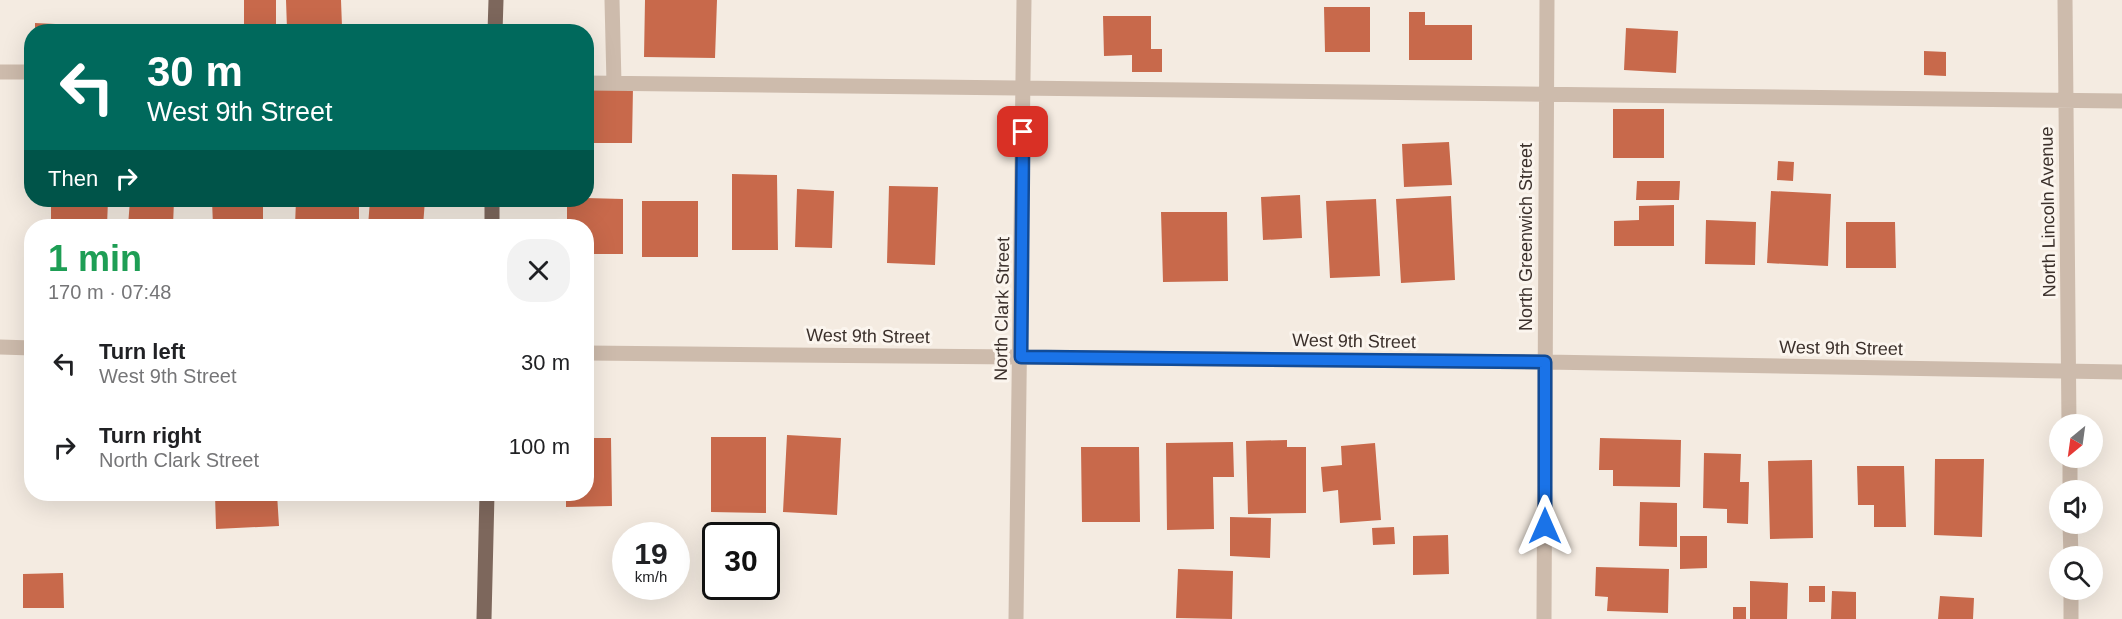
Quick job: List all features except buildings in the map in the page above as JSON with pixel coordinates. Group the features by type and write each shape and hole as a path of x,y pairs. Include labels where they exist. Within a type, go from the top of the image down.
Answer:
{"main road":[{"path":"495,24 496,0"},
{"path":"484,619 487,501"}],"street":[{"path":"612,0 614,83"},
{"name":"North Clark Street","path":"1016,619 1024,0"},
{"name":"North Greenwich Street","path":"1544,619 1547,0"},
{"name":"North Lincoln Avenue","path":"2065,0 2069,414"},
{"path":"0,72 24,72"},
{"path":"594,83 2122,101"},
{"path":"0,347 24,348"},
{"name":"West 9th Street","path":"594,353 1545,362 2122,372"},
{"path":"2071,600 2071,619"}],"route":[{"path":"1023,132 1021,357 1545,362 1545,526"}]}
